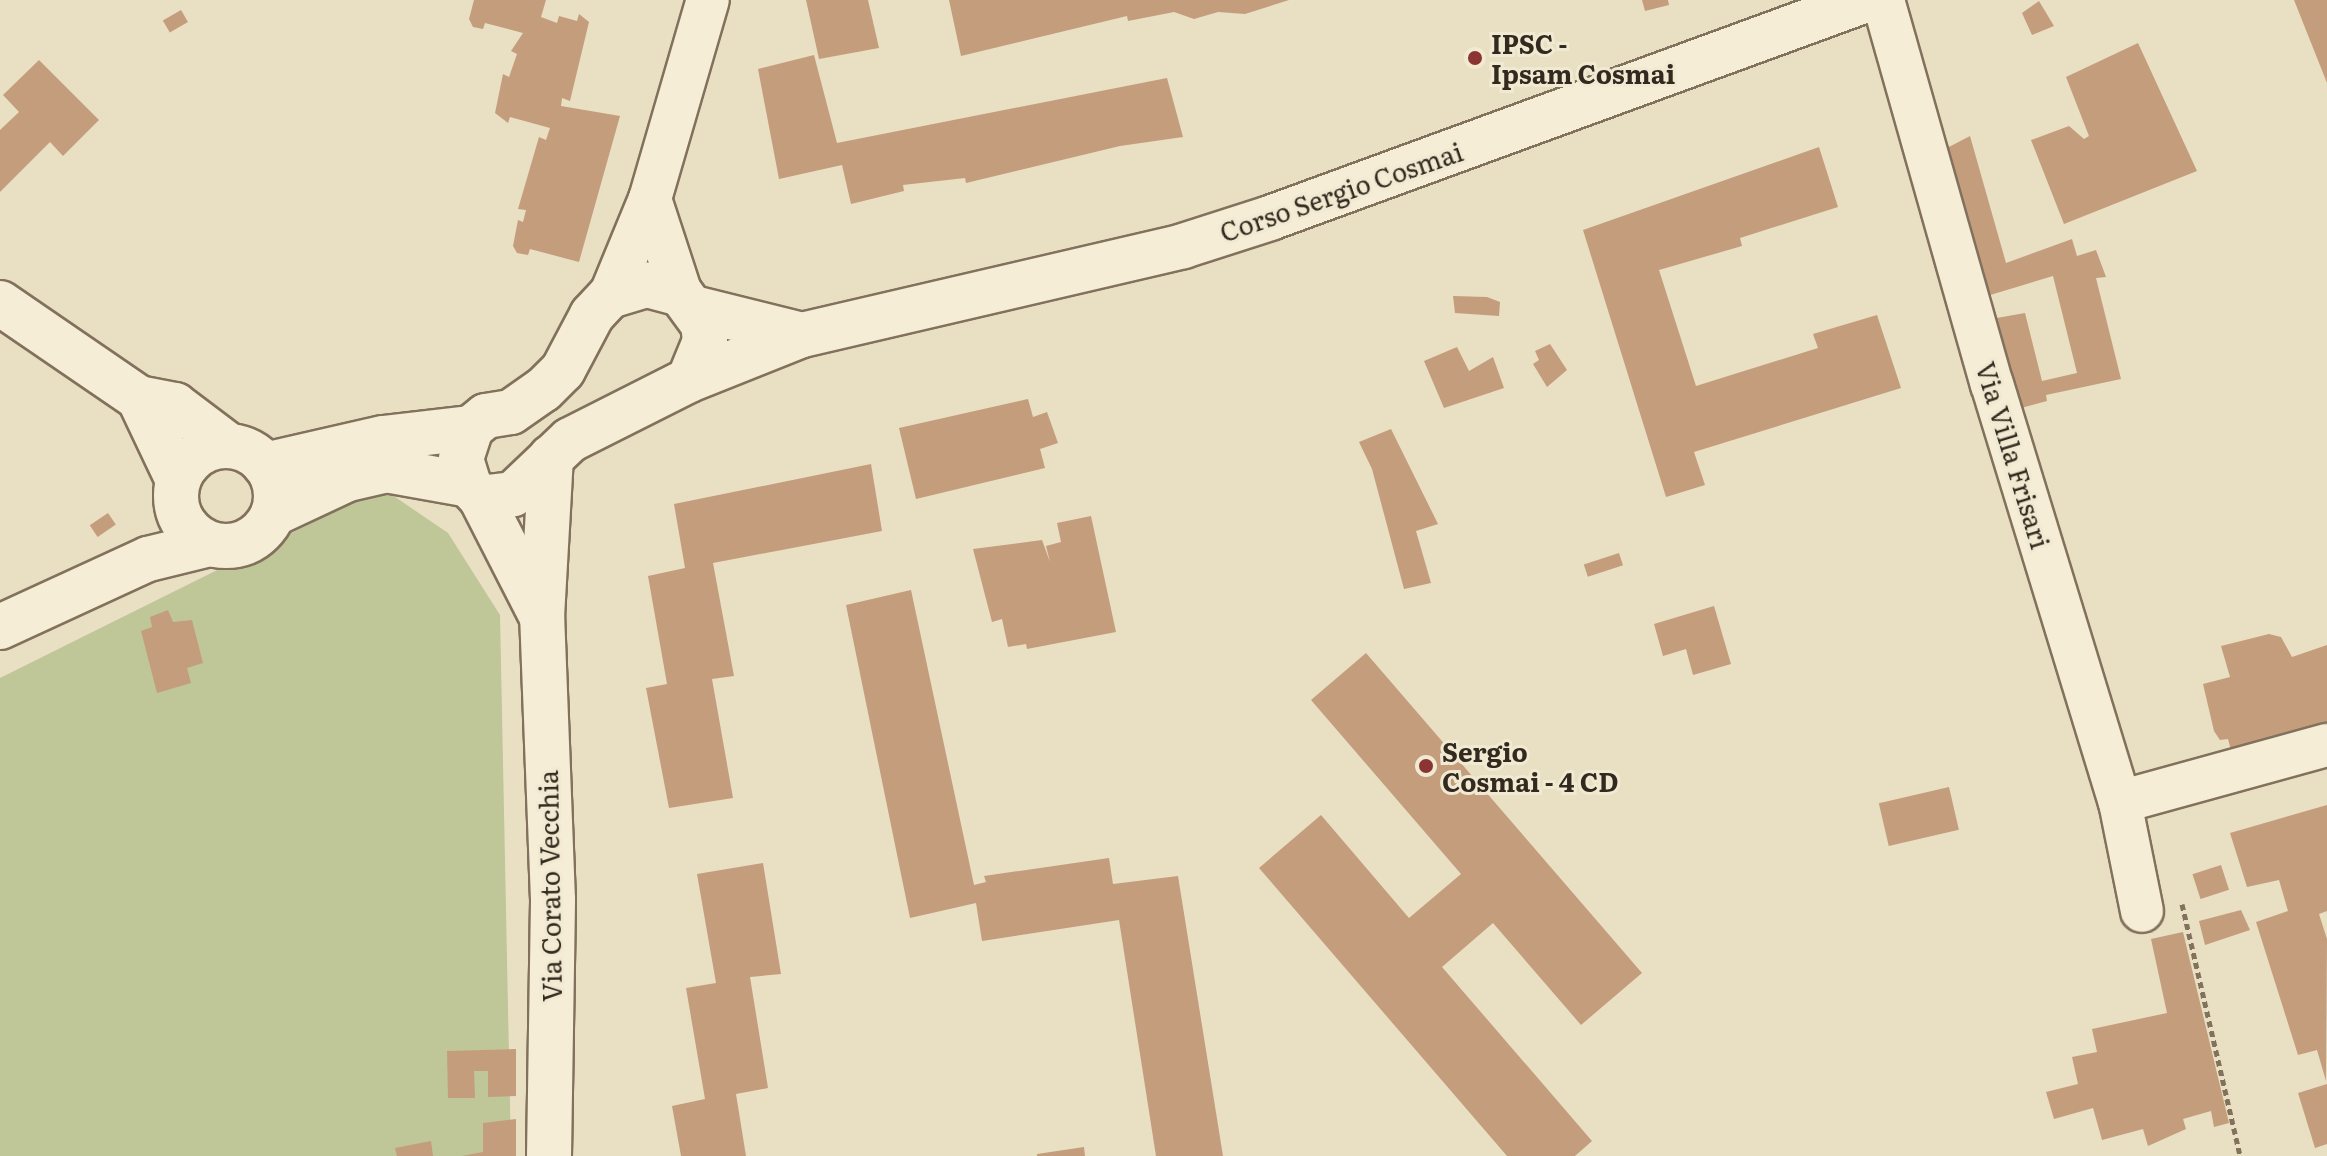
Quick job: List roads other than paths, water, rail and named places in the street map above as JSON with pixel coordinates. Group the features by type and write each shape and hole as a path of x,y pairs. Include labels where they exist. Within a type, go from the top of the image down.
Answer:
{"main road":[{"name":"Corso Sergio Cosmai","path":"475,491 513,494 551,457 622,411 689,380 802,335 1183,246 1256,223 1866,0"},
{"name":"Corso Sergio Cosmai","path":"610,296 647,285 687,301 802,335"},
{"path":"148,559 197,454 246,455 471,428 486,416 511,412 543,390 563,370 592,315 610,296"},
{"path":"687,301 703,324 705,341 689,380"},
{"path":"0,303 139,398 175,405 246,455 275,483 273,514"},
{"path":"139,398 178,496 185,526 210,544"},
{"path":"471,428 461,459 475,491"},
{"name":"Via Corato Vecchia","path":"549,1156 553,900 542,617 551,457"},
{"path":"0,627 148,559 210,544 240,544 254,537 273,514 348,479 386,470 475,491"},
{"name":"Via Corato Vecchia","path":"475,491 542,617"},
{"path":"550,1030 576,1093 577,1156"}],"street":[{"path":"610,296 650,199 708,0"},
{"name":"Via Villa Frisari","path":"1883,0 1992,384 2120,802 2142,911"},
{"path":"650,199 687,301"},
{"path":"2120,802 2327,745"}],"place":[{"name":"IPSC - Ipsam Cosmai","path":"1475,58"},
{"name":"Sergio Cosmai - 4 CD","path":"1426,766"}]}
